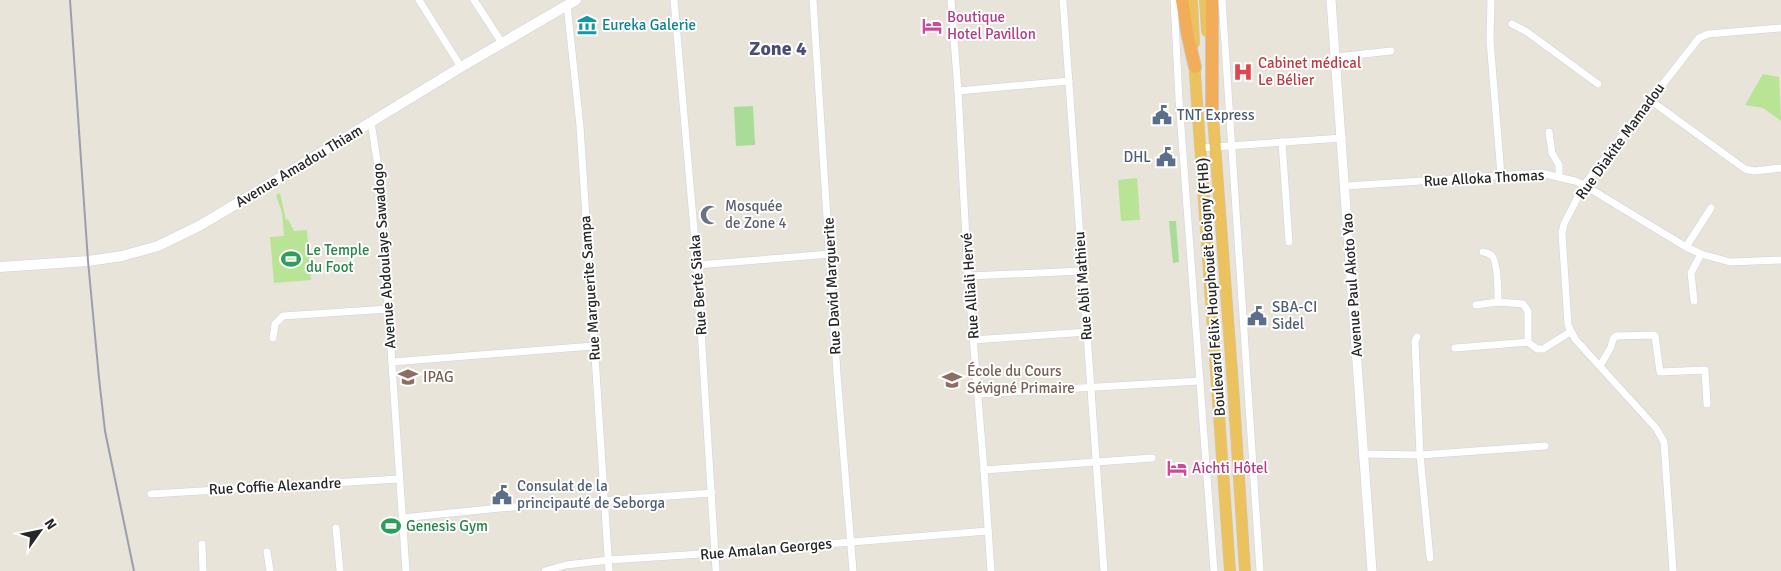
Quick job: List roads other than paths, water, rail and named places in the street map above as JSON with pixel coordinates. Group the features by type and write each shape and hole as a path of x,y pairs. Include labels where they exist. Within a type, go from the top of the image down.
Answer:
{"highway":[{"path":"1182,0 1195,67"},
{"name":"Boulevard Félix Houphouët Boigny (FHB)","path":"1192,0 1200,148 1230,571"},
{"path":"1212,113 1213,2"},
{"name":"Boulevard Félix Houphouët Boigny (FHB)","path":"1212,113 1234,386 1245,571"}],"main road":[{"name":"Avenue Amadou Thiam","path":"0,267 88,261 122,256 158,246 199,226 461,67 572,3"}],"street":[{"path":"419,0 461,67"},
{"path":"474,0 502,43"},
{"name":"Rue Berté Siaka","path":"674,0 697,265 716,571"},
{"name":"Rue David Marguerite","path":"814,0 837,374 854,571"},
{"name":"Rue Alliali Hervé","path":"951,0 968,276 991,571"},
{"name":"Rue Abli Mathieu","path":"1063,0 1104,571"},
{"path":"1174,0 1179,100 1214,571"},
{"name":"Avenue Paul Akoto Yao","path":"1331,0 1346,186 1372,571"},
{"path":"1491,0 1490,40 1501,175"},
{"path":"1213,2 1231,146 1260,571"},
{"name":"Rue Marguerite Sampa","path":"572,3 609,571"},
{"path":"1512,24 1527,32 1598,84"},
{"name":"Rue Diakite Mamadou","path":"1570,332 1562,229 1584,185 1699,38 1703,36 1781,28"},
{"path":"1336,58 1391,51"},
{"path":"958,91 1069,81"},
{"path":"1650,100 1745,169 1754,171 1781,168"},
{"name":"Avenue Abdoulaye Sawadogo","path":"371,122 379,173 406,571"},
{"path":"1550,132 1552,153 1559,165 1559,176"},
{"path":"1200,148 1342,138"},
{"path":"1282,142 1289,242"},
{"name":"Rue Alloka Thomas","path":"1346,186 1541,173 1559,176 1584,185 1686,247 1701,254 1730,262 1781,260"},
{"path":"1686,247 1711,208"},
{"path":"1483,252 1491,255 1493,258 1498,302"},
{"path":"697,265 830,254"},
{"path":"1694,301 1691,273 1701,254"},
{"path":"968,276 1082,271"},
{"path":"1476,305 1498,302 1523,304 1526,307 1528,342"},
{"path":"273,338 275,324 283,316 388,309"},
{"path":"973,340 1087,332"},
{"path":"1455,348 1528,342 1538,349 1543,349 1570,332 1656,428 1664,442 1673,571"},
{"path":"1600,366 1612,347 1613,339 1616,336 1654,335 1660,372 1705,370 1706,404"},
{"path":"1418,337 1414,341 1420,454 1430,558"},
{"path":"392,362 593,346"},
{"path":"978,394 1200,381"},
{"path":"1363,454 1420,454 1545,446"},
{"path":"984,470 1152,458"},
{"name":"Rue Coffie Alexandre","path":"151,494 399,479"},
{"path":"402,518 500,508 712,493"},
{"path":"336,528 340,571"},
{"name":"Rue Amalan Georges","path":"545,571 566,565 608,560 716,554 988,531"},
{"path":"202,544 203,571"},
{"path":"268,552 270,571"}],"railway":[{"path":"70,0 88,261 99,378 105,431 134,571"}],"place":[{"name":"Eureka Galerie","path":"587,25"},
{"name":"Boutique Hotel Pavillon","path":"932,26"},
{"name":"Cabinet médical Le Bélier","path":"1243,72"},
{"name":"TNT Express","path":"1162,115"},
{"name":"DHL","path":"1166,157"},
{"name":"Mosquée de Zone 4","path":"710,215"},
{"name":"Le Temple du Foot","path":"291,259"},
{"name":"SBA-CI Sidel","path":"1257,316"},
{"name":"IPAG","path":"408,377"},
{"name":"École du Cours Sévigné Primaire","path":"952,380"},
{"name":"Aichti Hôtel","path":"1177,468"},
{"name":"Consulat de la principauté de Seborga","path":"502,495"},
{"name":"Genesis Gym","path":"391,526"}],"district":[{"name":"Zone 4","path":"778,48"}]}
